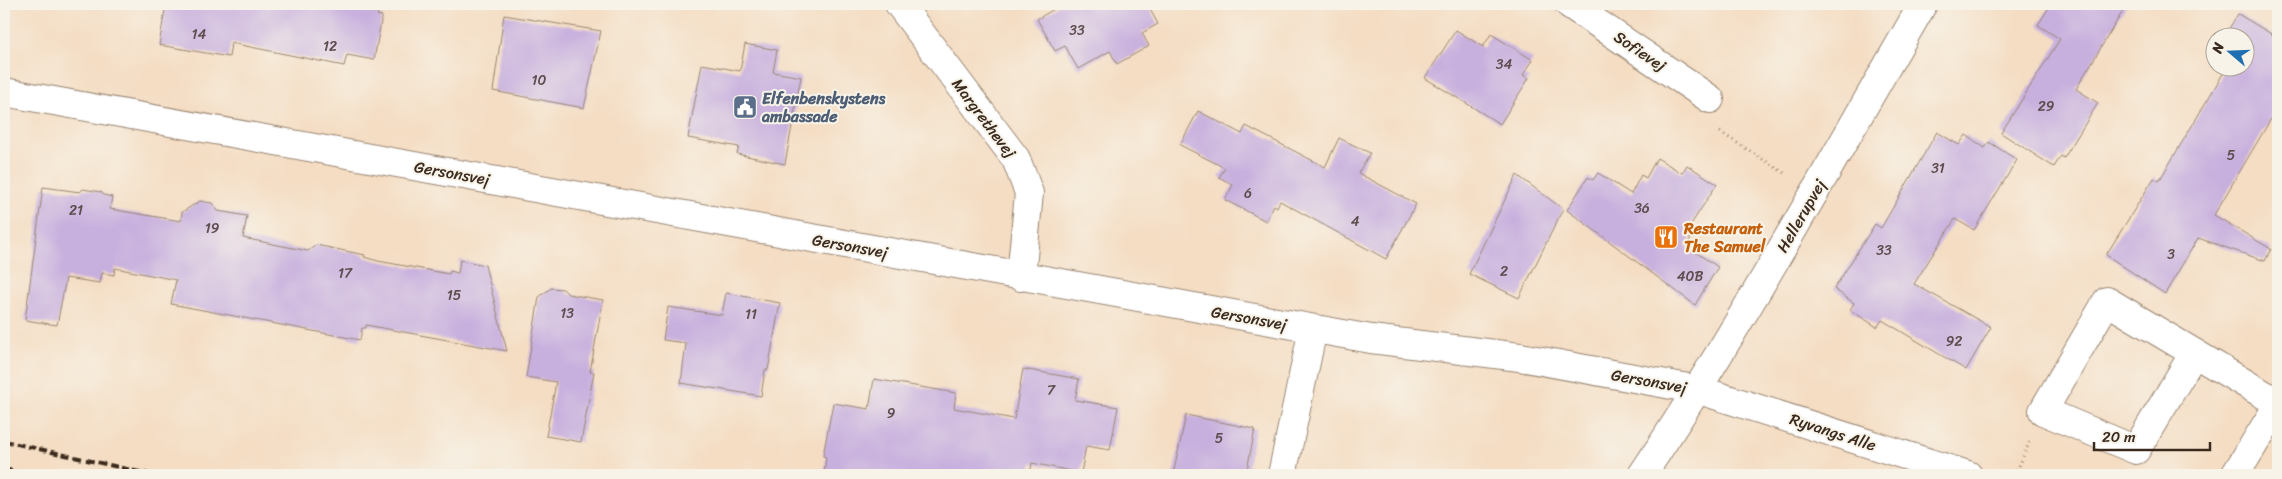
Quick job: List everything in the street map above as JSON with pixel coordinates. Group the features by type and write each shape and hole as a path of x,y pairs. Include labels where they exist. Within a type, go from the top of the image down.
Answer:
{"street":[{"name":"Margrethevej","path":"899,4 1016,159 1029,193 1021,277"},
{"name":"Sofievej","path":"1569,4 1710,99"},
{"name":"Hellerupvej","path":"1642,475 1699,390 1746,313 1923,4"},
{"name":"Gersonsvej","path":"4,92 1313,329 1370,339 1520,358 1699,390"},
{"path":"2194,353 2136,450 2043,411 2107,301 2194,353 2278,404 2235,475"},
{"path":"1282,475 1313,329"},
{"name":"Ryvangs Alle","path":"1699,390 1968,475"}],"path":[{"path":"1710,99 1721,134 1814,192"}],"building":[{"path":"166,4 361,4 379,7 377,15 382,16 374,60 347,55 344,66 231,43 229,57 159,45"},
{"path":"1063,4 1147,4 1158,24 1142,33 1149,46 1117,64 1110,51 1078,69 1065,46 1055,51 1037,19"},
{"path":"2051,4 2127,4 2076,89 2098,103 2064,158 2061,156 2054,167 2001,133 2060,39 2038,25"},
{"path":"2238,14 2278,38 2278,107 2214,215 2271,249 2265,261 2198,238 2165,294 2106,255 2154,178 2159,181 2220,78 2254,78 2254,28 2229,28"},
{"path":"504,15 601,31 584,108 493,91"},
{"path":"1456,30 1483,47 1491,34 1533,60 1523,75 1529,78 1500,124 1425,78"},
{"name":"Elfenbenskystens ambassade","path":"745,44 777,50 773,72 801,77 785,164 737,154 739,147 688,138 702,64 740,71"},
{"path":"1198,111 1242,134 1246,126 1325,167 1339,138 1370,153 1358,173 1416,204 1386,259 1280,201 1277,207 1274,205 1266,221 1225,200 1233,185 1219,177 1225,168 1180,145"},
{"path":"1937,132 1959,145 1966,135 1985,148 1989,142 2017,160 1974,230 1955,219 1914,284 1991,327 1966,370 1882,320 1877,327 1850,310 1854,303 1834,289 1875,224 1881,228"},
{"path":"1657,158 1682,173 1687,165 1717,184 1688,229 1694,233 1686,246 1718,267 1695,305 1567,210 1588,177 1593,180 1598,173 1631,194 1641,175 1646,178"},
{"path":"1517,175 1563,209 1519,298 1469,274"},
{"path":"43,187 80,192 83,189 101,192 112,197 110,209 181,221 182,212 200,201 212,203 218,211 247,216 243,238 308,251 316,245 365,255 364,257 378,261 449,274 450,271 458,273 460,260 485,265 507,351 366,325 366,328 362,328 360,340 171,304 176,280 115,268 114,275 102,273 100,283 66,278 57,325 25,320"},
{"path":"551,288 563,289 568,294 603,300 590,372 594,372 581,442 546,436 556,382 526,377 539,297"},
{"path":"726,293 780,303 768,370 765,370 761,396 681,383 686,343 663,340 668,307 722,315"},
{"path":"1023,369 1079,379 1075,400 1118,407 1110,450 1086,446 1081,473 1032,463 1030,475 824,475 826,457 823,456 833,403 869,409 874,379 956,393 954,408 1014,419"},
{"path":"1186,415 1255,429 1246,475 1173,475"}],"railway":[{"path":"4,441 153,475"},
{"path":"4,469 30,475"}],"place":[{"name":"Elfenbenskystens ambassade","path":"745,107"},
{"name":"Restaurant The Samuel","path":"1666,237"}]}
